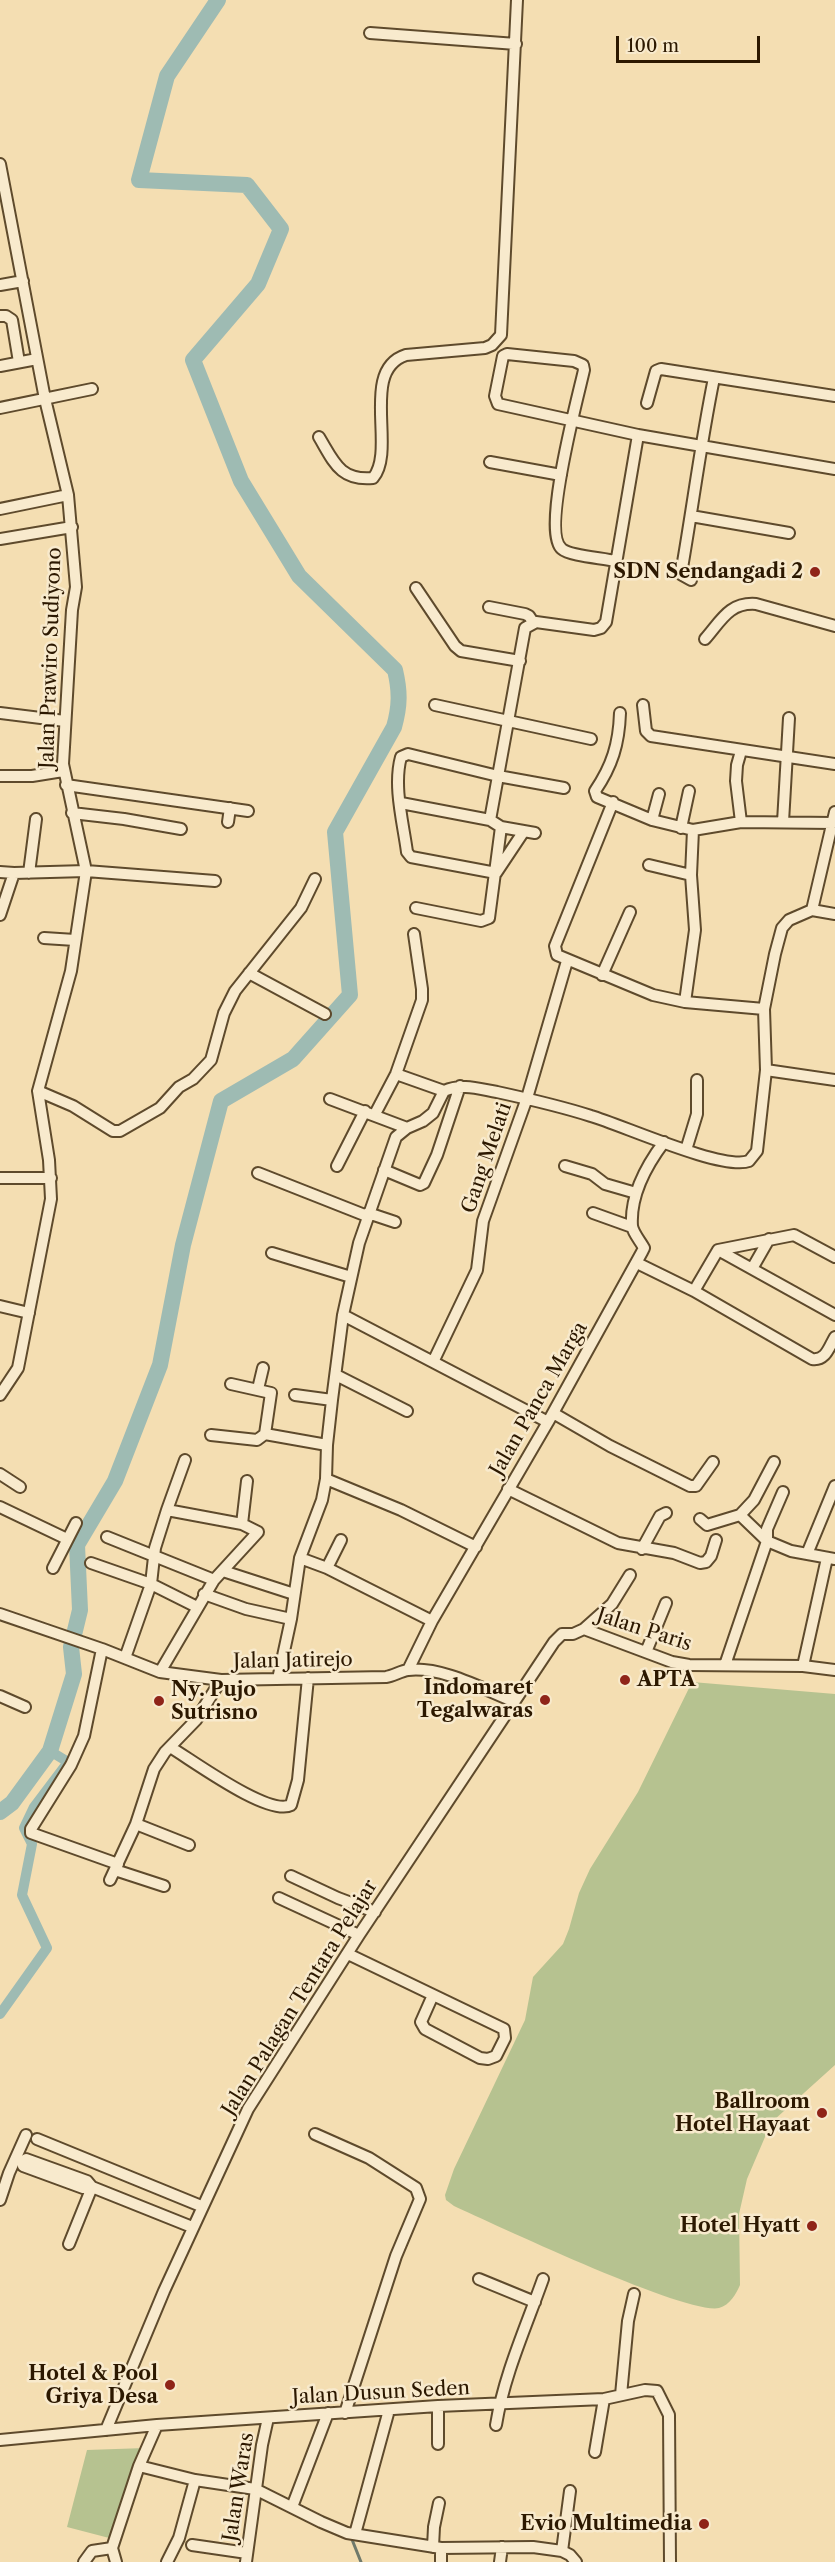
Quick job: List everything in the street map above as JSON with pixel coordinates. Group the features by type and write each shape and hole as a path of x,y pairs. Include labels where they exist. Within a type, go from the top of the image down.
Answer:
{"street":[{"path":"319,437 342,473 351,477 373,478 378,466 382,392 389,366 399,357 406,355 485,348 492,345 501,335 518,0"},
{"path":"370,33 516,44"},
{"name":"Jalan Prawiro Sudiyono","path":"0,164 45,399 68,495 72,527 76,587 72,610 63,771 86,871 71,971 38,1091 51,1178 50,1208 18,1368 0,1395"},
{"path":"0,285 23,280"},
{"path":"0,316 6,316 12,320 19,362"},
{"path":"615,561 561,549 555,533 554,522 561,475 573,421 584,370 583,365 574,361 507,354 503,356 495,396 498,404 573,421 638,435 700,447 835,469"},
{"path":"0,366 37,358"},
{"path":"647,403 657,369 835,396"},
{"path":"691,580 682,574 682,568 700,447 714,378"},
{"path":"0,408 92,389"},
{"path":"490,820 525,628 533,622 594,630 601,628 608,615 615,561 638,435"},
{"path":"490,462 561,475"},
{"path":"0,509 68,495"},
{"path":"691,516 789,533"},
{"path":"0,539 72,527"},
{"path":"416,588 455,646 461,651 520,661"},
{"path":"705,639 732,608 746,603 835,626"},
{"path":"489,607 525,614 533,622"},
{"path":"435,705 591,740"},
{"path":"643,705 646,731 651,736 835,764"},
{"path":"0,713 65,721"},
{"path":"620,714 619,733 612,763 595,791 597,797 652,820 693,830 741,822 783,822 834,817 812,910"},
{"path":"783,822 789,718"},
{"path":"741,751 736,781 741,822"},
{"path":"496,873 411,856 408,852 397,771 404,755 564,788"},
{"path":"0,776 32,776 63,771"},
{"path":"66,785 248,811"},
{"path":"681,828 689,791"},
{"path":"652,820 659,794"},
{"path":"613,802 555,946 557,955 653,996 685,1002 764,1009"},
{"path":"401,803 490,820 501,827 529,832 496,873"},
{"path":"228,822 230,808"},
{"path":"72,813 181,829"},
{"path":"29,873 36,819"},
{"path":"416,908 485,921 489,918 501,827"},
{"path":"685,1002 694,944 691,875 693,830"},
{"path":"649,865 691,875"},
{"path":"0,872 86,871 215,881"},
{"path":"0,915 14,873"},
{"path":"38,1091 73,1106 113,1131 120,1131 160,1108 179,1087 193,1079 211,1060 224,1013 235,991 301,908 315,879"},
{"path":"396,1074 444,1090 460,1086 527,1098 593,1116 686,1150 734,1163 745,1163 754,1158 757,1151 766,1070 764,1009 782,928 789,920 812,910 835,914"},
{"path":"602,975 630,912"},
{"path":"337,1166 396,1074 422,1000 414,934"},
{"path":"44,938 75,940"},
{"name":"Gang Melati","path":"433,1362 477,1270 483,1221 527,1098 567,961"},
{"path":"249,973 325,1014"},
{"path":"766,1070 835,1080"},
{"path":"686,1150 697,1114 697,1080"},
{"path":"384,1170 423,1185 437,1155 460,1086"},
{"path":"278,1679 291,1619 300,1558 322,1500 343,1315 367,1214 396,1137 433,1113 444,1090"},
{"path":"330,1099 370,1112 407,1128"},
{"name":"Jalan Panca Marga","path":"408,1670 432,1621 637,1263 644,1248 632,1227 633,1205 644,1174 664,1142"},
{"path":"565,1166 595,1175 605,1184 636,1193"},
{"path":"258,1173 367,1214 395,1222"},
{"path":"0,1178 51,1178"},
{"path":"593,1213 632,1227"},
{"path":"694,1291 718,1250 794,1236 835,1257"},
{"path":"753,1268 769,1239"},
{"path":"718,1250 835,1315"},
{"path":"272,1253 351,1277"},
{"path":"637,1263 694,1291 812,1359 818,1360 824,1357 835,1337"},
{"path":"0,1306 29,1313"},
{"path":"343,1315 433,1362 690,1486 696,1486 713,1462"},
{"path":"258,1389 262,1368"},
{"path":"336,1376 407,1411"},
{"path":"211,1435 257,1440 265,1434 272,1394 268,1391 231,1384"},
{"path":"295,1395 332,1400"},
{"path":"265,1434 327,1445"},
{"path":"125,1658 151,1584 154,1555 185,1460"},
{"path":"700,1518 707,1525 740,1515 754,1500 774,1462"},
{"path":"0,1474 20,1487"},
{"path":"326,1479 401,1510 476,1547"},
{"path":"242,1524 247,1481"},
{"path":"807,1554 835,1486"},
{"path":"508,1489 618,1543 642,1549 674,1553 700,1563 706,1562 711,1556 716,1540"},
{"path":"725,1665 767,1541 767,1529 783,1492"},
{"path":"0,1507 67,1539"},
{"path":"160,1671 214,1580 258,1534 257,1530 242,1524 167,1510"},
{"path":"642,1549 660,1516 666,1513"},
{"path":"740,1515 767,1541 791,1551 831,1559 804,1666"},
{"path":"53,1568 76,1523"},
{"path":"108,1537 214,1580"},
{"path":"327,1568 341,1540"},
{"path":"300,1558 327,1568 432,1621"},
{"path":"91,1563 151,1584 197,1606"},
{"path":"223,1571 294,1594"},
{"path":"584,1629 612,1604 630,1575"},
{"path":"204,1594 246,1609 291,1619"},
{"path":"646,1652 666,1602"},
{"name":"Jalan Jatirejo","path":"0,1614 160,1671 221,1680 386,1677 408,1670 434,1672 460,1679 513,1701"},
{"name":"Jalan Paris","path":"513,1701 562,1634 573,1634 584,1629 672,1662 804,1666 835,1670"},
{"path":"102,1649 84,1736 71,1765 31,1829 31,1833 114,1871 164,1886"},
{"path":"170,1747 245,1794 273,1805 287,1807 291,1805 298,1780 308,1678"},
{"path":"114,1871 135,1824 154,1769 170,1747 196,1720 221,1680"},
{"path":"0,1696 25,1707"},
{"name":"Jalan Palagan Tentara Pelajar","path":"106,2430 201,2206 248,2109 513,1701"},
{"path":"135,1824 189,1845"},
{"path":"291,1876 348,1903 375,1912"},
{"path":"279,1898 359,1935"},
{"path":"348,1954 504,2029 505,2038 496,2056 488,2060 480,2058 425,2029 421,2022 433,1995"},
{"path":"315,2134 369,2158 416,2188 420,2199 396,2256 345,2413"},
{"path":"0,2200 9,2173 31,2137 201,2206"},
{"path":"92,2187 87,2181 26,2159 23,2166 83,2188 92,2187 192,2227"},
{"path":"69,2244 92,2187"},
{"path":"479,2279 535,2302"},
{"path":"496,2425 499,2404 543,2279"},
{"path":"621,2396 628,2321 634,2294"},
{"name":"Jalan Dusun Seden","path":"0,2440 157,2425 328,2413 604,2399 645,2390 657,2391 669,2415 670,2562"},
{"path":"595,2452 604,2399"},
{"path":"438,2406 438,2445"},
{"path":"352,2534 388,2410"},
{"path":"292,2506 328,2413"},
{"name":"Jalan Waras","path":"247,2558 255,2489 268,2418"},
{"path":"116,2562 112,2548 140,2466 157,2425"},
{"path":"140,2466 195,2480 255,2489 292,2506 321,2523 352,2534 437,2548 533,2547 562,2552 570,2555 576,2562"},
{"path":"167,2562 179,2538 195,2480"},
{"path":"562,2552 570,2491"},
{"path":"439,2503 434,2528 441,2562"},
{"path":"192,2545 247,2558"},
{"path":"500,2562 502,2547"},
{"path":"84,2562 92,2551 112,2548"}],"green space":[{"path":"692,1682 835,1694 835,2065 774,2120 765,2137 747,2179 739,2214 740,2285 729,2302 719,2308 700,2306 670,2298 590,2267 454,2206 446,2200 445,2195 454,2169 525,2020 533,1977 563,1944 579,1893 590,1869 638,1792"},
{"path":"145,2448 113,2539 67,2527 87,2450"}],"waterway":[{"path":"0,1812 12,1803 50,1751 74,1674 71,1647 80,1610 77,1545 115,1481 160,1365 183,1245 221,1101 293,1059 350,995 335,832 394,727 398,705 395,670 299,576 241,481 193,360 258,284 281,229 247,185 139,180 167,76 218,0"},
{"path":"0,2014 47,1948 22,1895 32,1844 24,1828 34,1807 68,1762 50,1751"},
{"path":"351,2537 361,2562"}],"place":[{"name":"SDN Sendangadi 2","path":"815,572"},
{"name":"APTA","path":"625,1680"},
{"name":"Indomaret Tegalwaras","path":"545,1700"},
{"name":"Ny. Pujo Sutrisno","path":"159,1701"},
{"name":"Ballroom Hotel Hayaat","path":"822,2113"},
{"name":"Hotel Hyatt","path":"812,2226"},
{"name":"Hotel & Pool Griya Desa","path":"170,2385"},
{"name":"Evio Multimedia","path":"704,2524"}]}
